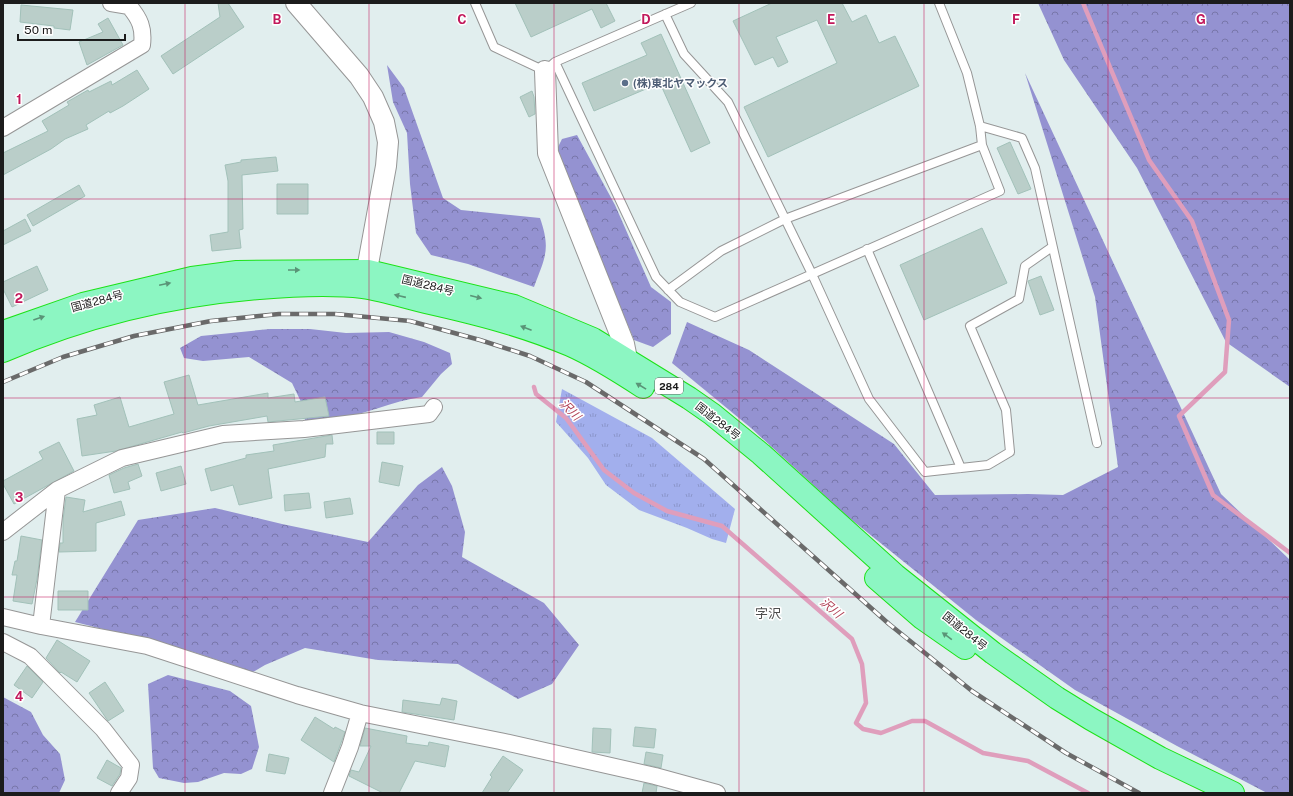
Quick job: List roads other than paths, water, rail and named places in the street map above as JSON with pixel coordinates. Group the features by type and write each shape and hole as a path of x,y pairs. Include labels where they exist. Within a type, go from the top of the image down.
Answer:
{"highway":[{"name":"国道284号","path":"6,336 83,304 192,278 267,270 366,279 514,306 593,339 623,365 700,422 749,463 828,535 928,622 1041,703 1152,766 1208,793"},
{"name":"国道284号","path":"623,365 712,414 761,454 895,575 993,653 1057,698 1160,758 1233,793"}],"street":[{"path":"3,128 142,45 144,32 136,15 128,6 111,3"},
{"path":"296,3 359,76 373,97 384,122 388,142 386,166 366,279"},
{"path":"550,66 548,153 624,344 623,365"},
{"path":"3,532 58,490 122,458 223,434 304,429 429,414 434,407"},
{"path":"41,626 58,490"},
{"path":"3,617 41,626 147,646 297,695 360,713 500,741 632,771 717,793"},
{"path":"3,642 30,656 104,729 131,765 129,778 119,793"},
{"path":"332,793 350,747 360,713"}],"lane":[{"path":"475,3 494,47 550,66 691,3"},
{"path":"550,66 656,278 680,302 714,317 812,272 1000,191 982,145 980,126 966,73 939,3"},
{"path":"665,14 684,54 728,102 812,272 869,399 925,472 988,465 1010,452 1006,410 970,326 1019,299 1025,266 1052,247"},
{"path":"980,126 1022,138 1035,168 1097,443"},
{"path":"668,290 721,251 785,219 982,145"},
{"path":"866,249 961,468"}],"waterway":[{"path":"1083,3 1149,160 1192,221 1229,320 1225,372 1179,416 1213,495 1290,553"},
{"name":"沢川","path":"534,387 536,394 566,418 604,470 634,493 667,511 722,526 852,639 862,664 866,703 856,723 863,729 881,733 912,721 925,721 983,753 1028,761 1088,793"}],"railway":[{"path":"3,382 63,357 134,336 211,321 279,314 335,314 410,321 480,340 530,356 586,382 704,459 889,624 972,691 1066,753 1139,793"}],"place":[{"name":"(株)東北ヤマックス","path":"625,83"}],"district":[{"name":"字沢","path":"768,613"}]}
